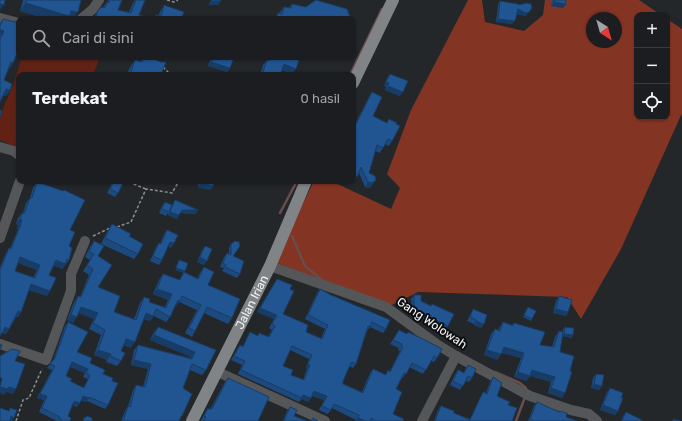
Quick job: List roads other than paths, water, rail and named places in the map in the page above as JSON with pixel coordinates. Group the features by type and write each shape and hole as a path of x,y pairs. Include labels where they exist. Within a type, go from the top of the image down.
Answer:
{"main road":[{"path":"356,77 394,0"},
{"name":"Jalan Irian","path":"192,421 270,266 305,184"}],"street":[{"path":"85,16 93,9 99,0"},
{"path":"0,18 16,22"},
{"path":"0,147 16,153"},
{"path":"0,238 19,184"},
{"path":"0,344 46,360 71,290 71,274 85,241"},
{"name":"Gang Wolowah","path":"270,266 386,307 438,345 530,396 571,410 589,414 597,421"},
{"path":"422,421 456,356"},
{"path":"218,372 325,421"}],"waterway":[{"path":"351,72 382,9"},
{"path":"280,213 295,184"},
{"path":"292,236 305,266 322,280"},
{"path":"495,372 520,383 526,388"},
{"path":"516,421 525,397"}]}
